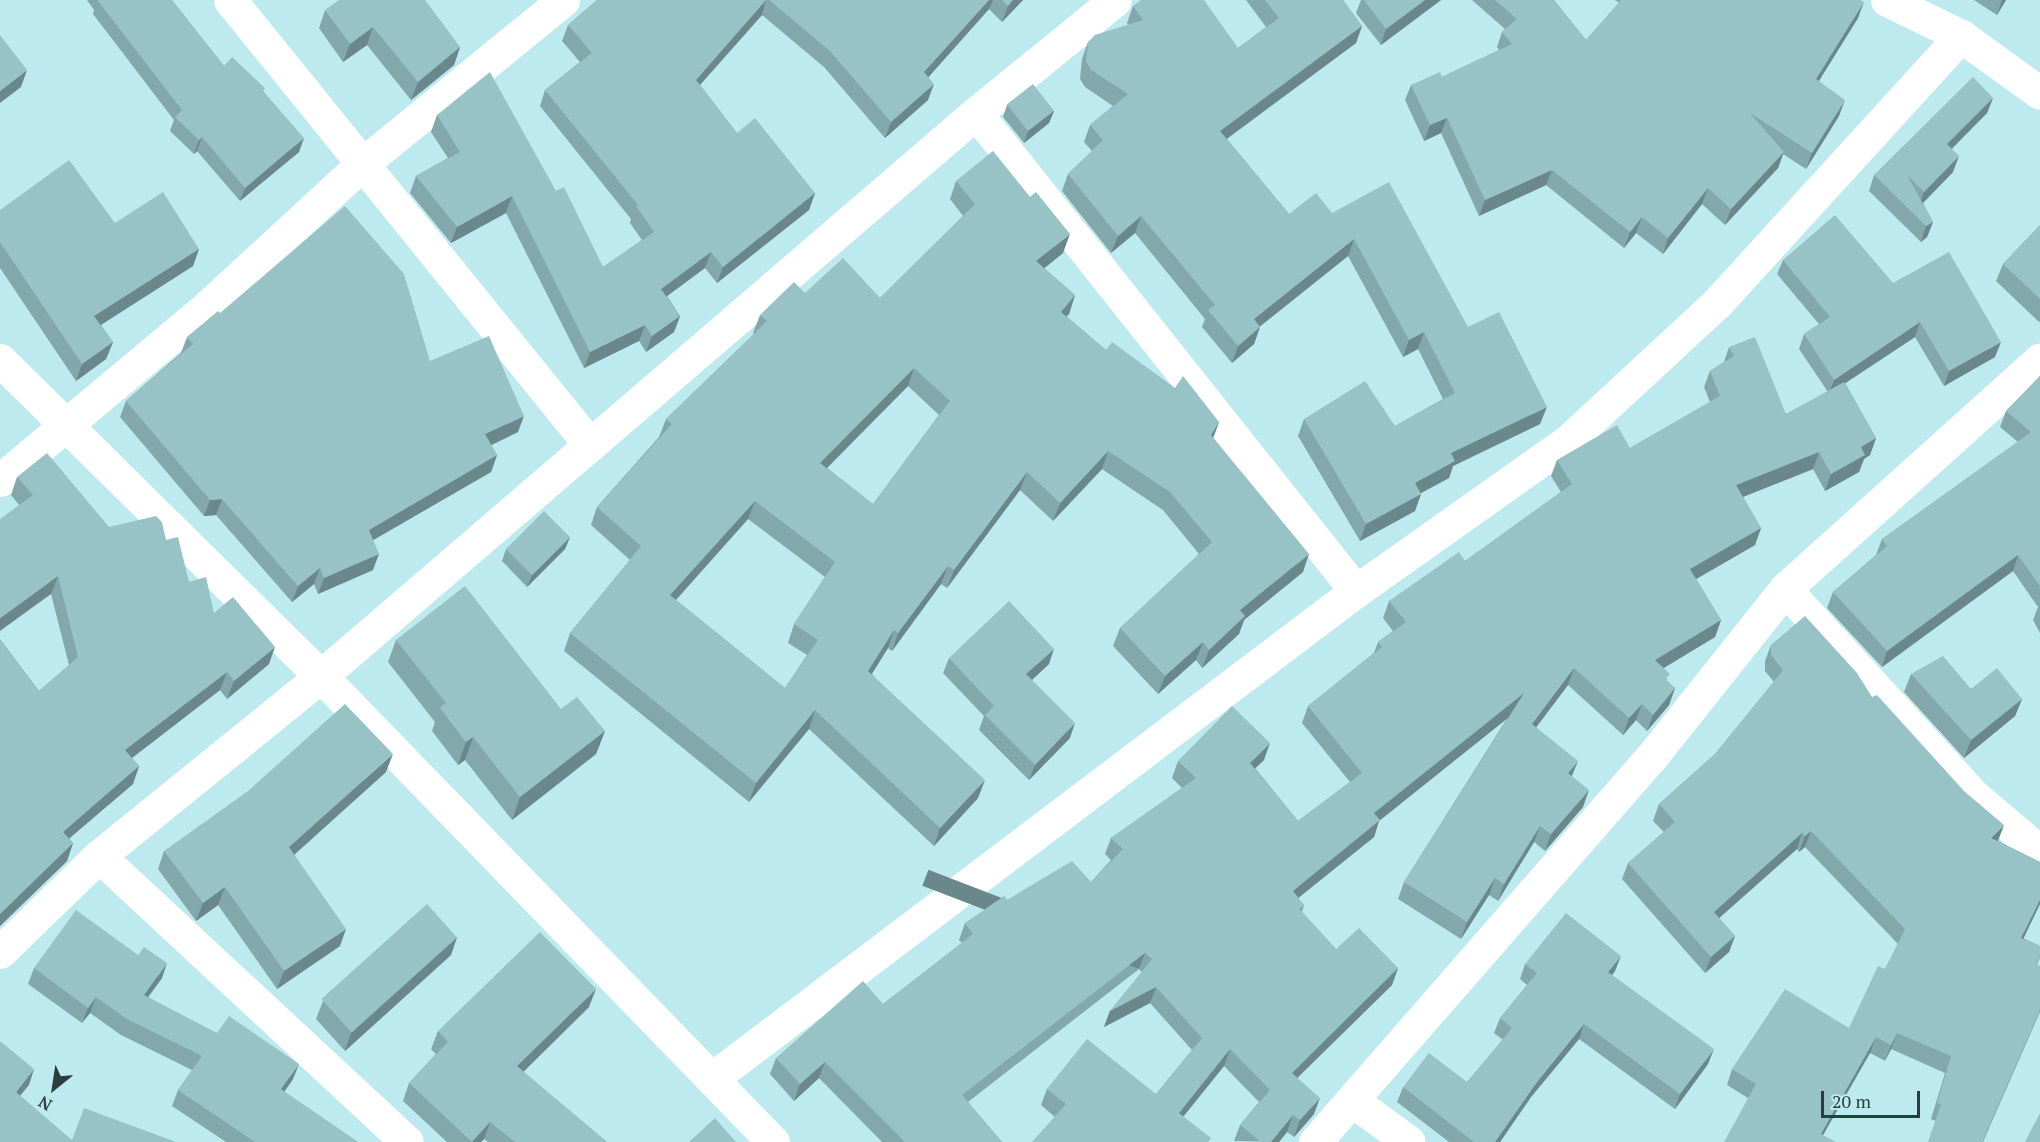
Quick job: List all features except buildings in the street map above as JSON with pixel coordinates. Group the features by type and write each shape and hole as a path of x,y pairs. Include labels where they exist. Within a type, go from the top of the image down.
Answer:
{"street":[{"path":"230,0 590,446"},
{"path":"0,480 207,307 361,165 563,0"},
{"path":"0,952 99,856 321,676 976,113 1115,0"},
{"path":"1887,0 1961,36 2040,93"},
{"path":"714,1077 1356,591 1569,440 1717,303 1961,36"},
{"path":"976,113 1356,591"},
{"path":"1315,1142 1653,755 1785,589 2040,359"},
{"path":"0,360 69,424 321,676 714,1077 773,1142"},
{"path":"1785,589 1972,794 2040,852"},
{"path":"99,856 407,1142"},
{"path":"1353,1101 1409,1142"}]}
